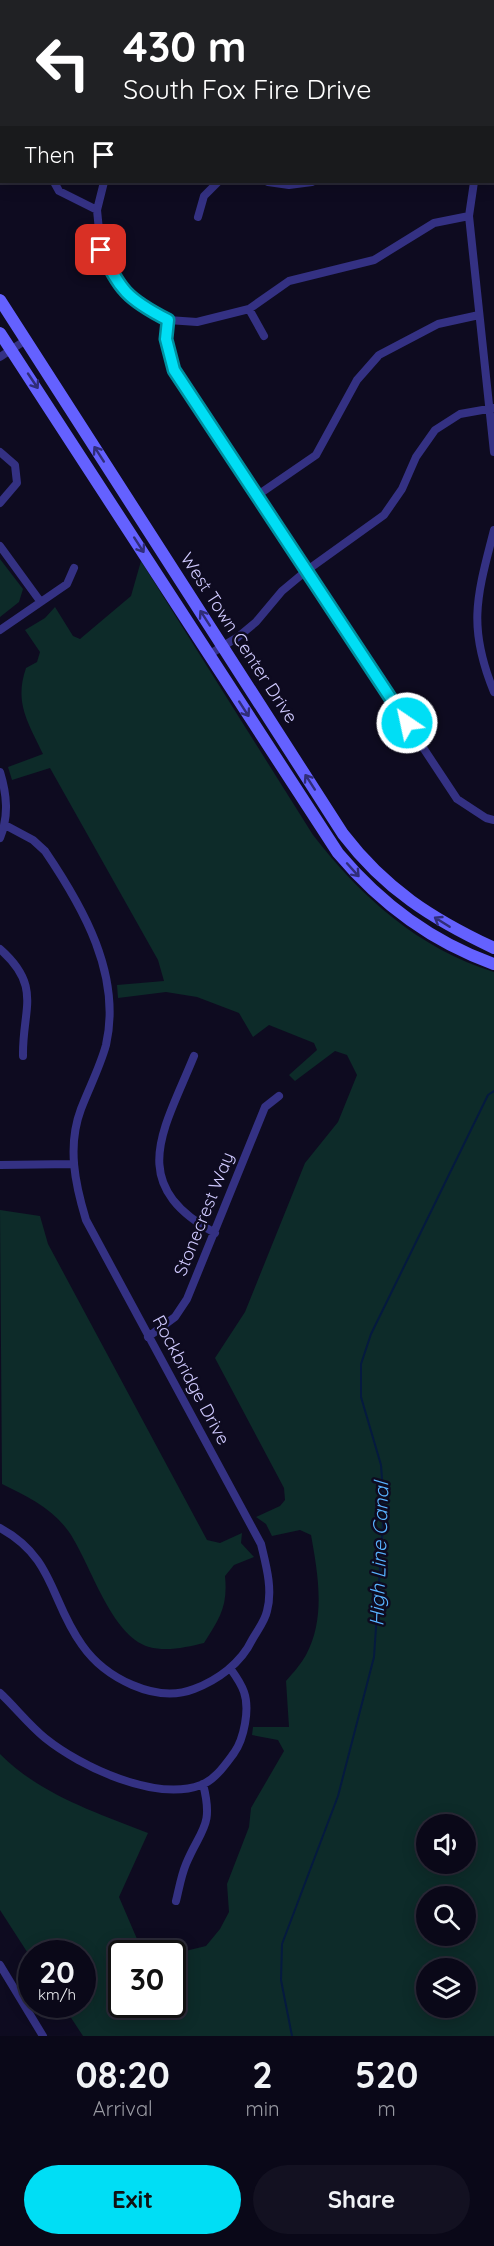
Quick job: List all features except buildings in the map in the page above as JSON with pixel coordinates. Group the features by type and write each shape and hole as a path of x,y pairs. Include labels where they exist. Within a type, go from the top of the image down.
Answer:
{"street":[{"path":"55,183 59,191 97,210"},
{"path":"104,183 97,210 101,250 118,286 140,305 168,320 197,322 249,309 289,281 374,260 434,223 469,216"},
{"path":"198,217 204,196 217,183"},
{"path":"275,183 289,185 304,183"},
{"path":"474,183 469,216 479,315 492,408 494,452"},
{"name":"West Town Center Drive","path":"0,300 358,854 408,901 447,926 494,948"},
{"path":"249,309 264,336"},
{"path":"255,497 316,455 357,380 379,355 438,324 479,315"},
{"path":"168,320 166,339 174,370 255,497 457,799 486,818 494,820"},
{"path":"1,337 18,327"},
{"name":"West Town Center Drive","path":"1,337 210,654 320,826 354,872 380,897 412,922 455,948 494,964"},
{"path":"0,357 26,340"},
{"path":"210,654 256,622 282,591 306,571 384,515 402,489 416,457 435,430 460,414 492,408"},
{"path":"0,452 15,465 17,483 0,503"},
{"path":"494,530 480,579 476,630 480,653 494,692"},
{"path":"0,546 40,601"},
{"path":"0,630 67,584 74,568"},
{"path":"0,772 6,798 5,825 0,838"},
{"name":"Rockbridge Drive","path":"0,1528 21,1540 43,1567 82,1646 102,1666 121,1679 154,1693 184,1693 203,1685 230,1668 247,1650 267,1612 269,1578 261,1544 86,1220 73,1164 73,1141 80,1111 106,1045 110,1010 107,978 92,933 54,864 33,840 5,825"},
{"path":"0,949 13,960 24,981 29,1004 23,1037 23,1056"},
{"path":"194,1056 160,1139 159,1171 174,1205 189,1220 214,1233"},
{"name":"Stonecrest Way","path":"148,1337 176,1317 188,1299 266,1107 279,1096"},
{"path":"0,1165 73,1164"},
{"path":"0,1693 44,1738 86,1764 156,1790 179,1790 203,1784 223,1769 236,1749 245,1721 244,1693 230,1668"},
{"path":"176,1901 185,1866 207,1824 209,1808 203,1784"},
{"path":"0,1965 43,2036"}],"green space":[{"path":"0,559 23,589 19,602 0,617"},
{"path":"141,561 313,835 331,857 371,899 416,935 467,962 494,972 494,2036 83,2036 71,2018 96,2018 96,1940 19,1940 0,1910 0,1754 33,1781 51,1791 89,1810 148,1833 119,1897 137,1940 108,1940 108,2018 186,2018 186,1951 206,1946 220,1929 229,1912 227,1884 249,1827 251,1808 284,1751 278,1740 252,1735 253,1727 289,1727 286,1681 306,1655 312,1641 319,1596 311,1535 300,1530 272,1536 266,1524 256,1517 280,1506 285,1500 284,1488 215,1358 245,1312 305,1163 338,1122 357,1075 347,1055 335,1051 295,1081 289,1075 317,1050 314,1043 269,1025 253,1037 239,1013 197,997 166,992 118,998 117,985 164,981 158,960 50,768 12,780 8,767 43,754 28,722 22,702 21,692 26,668 37,662 40,652 25,630 45,618 55,607 73,636 80,639 131,596"},
{"path":"0,1210 40,1216 48,1244 207,1540 220,1543 242,1533 241,1543 254,1557 234,1565 225,1576 226,1586 222,1611 204,1643 163,1649 149,1647 135,1640 112,1614 63,1524 39,1504 2,1484"}],"waterway":[{"name":"High Line Canal","path":"292,2036 281,1980 282,1944 338,1796 374,1657 384,1508 381,1465 361,1397 361,1364 371,1334 488,1095 494,1091"}],"route":[{"path":"101,250 118,286 140,305 168,320 166,339 174,370 255,497 407,723"}]}
